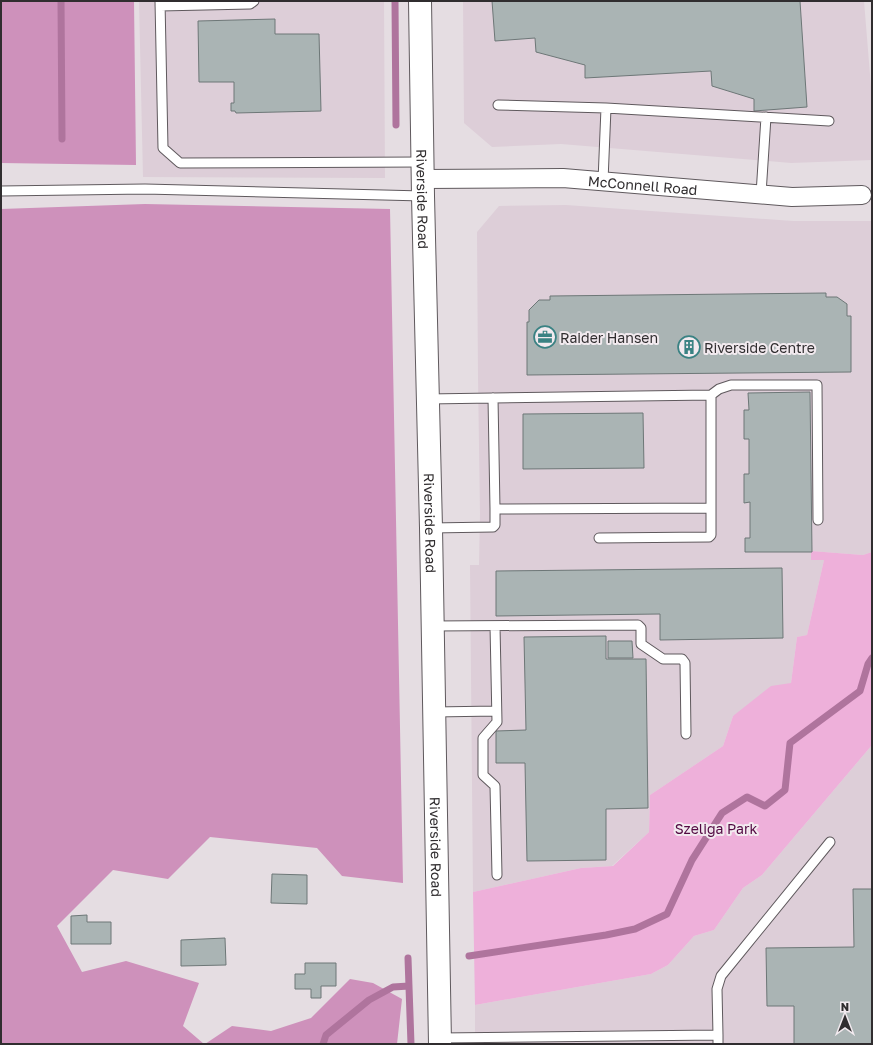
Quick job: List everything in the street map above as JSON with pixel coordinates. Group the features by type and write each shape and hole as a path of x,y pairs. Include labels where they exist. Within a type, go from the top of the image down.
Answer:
{"street":[{"name":"Riverside Road","path":"420,1 440,1041"},
{"name":"McConnell Road","path":"423,179 563,178 792,197 862,195"}],"lane":[{"path":"254,1 250,4 162,3 163,148 180,163 423,179"},
{"path":"498,105 606,108 829,121"},
{"path":"603,181 606,108"},
{"path":"761,194 766,117"},
{"path":"1,191 145,189 423,179"},
{"path":"427,399 711,395 719,389 731,385 817,385 818,520"},
{"path":"599,538 709,537 711,535 711,395"},
{"path":"431,528 493,527 495,525 493,398"},
{"path":"495,509 711,508"},
{"path":"433,626 638,625 641,628 641,644 663,659 682,659 685,663 686,734"},
{"path":"495,626 497,722 483,738 483,775 495,786 497,875"},
{"path":"434,712 496,711"},
{"path":"440,1041 718,1040 717,989 720,976 830,842"}],"shaded area":[{"path":"1,1 134,1 136,165 1,163"},
{"path":"139,1 384,1 385,178 143,177"},
{"path":"463,1 864,1 872,99 872,160 791,163 561,144 492,147 464,123"},
{"path":"145,204 390,209 403,883 342,876 317,848 210,837 168,879 113,870 57,926 82,972 126,961 199,983 183,1026 204,1044 1,1044 1,209"},
{"path":"566,205 793,221 872,221 872,552 863,555 811,551 824,560 807,635 797,637 791,683 733,716 723,746 650,795 649,832 612,866 581,868 473,892 470,565 479,565 480,514 477,232 499,206"},
{"path":"872,745 872,1044 475,1044 475,1005 651,974 668,965 694,936 714,930 743,888 762,875"},
{"path":"350,979 373,983 402,999 397,1044 205,1044 232,1026 271,1031 311,1018"}],"green space":[{"name":"Szeliga Park","path":"811,551 863,555 872,552 872,745 762,875 743,888 714,930 694,936 668,965 651,974 475,1005 473,892 581,868 613,866 649,832 650,795 723,746 733,716 771,686 791,683 797,637 807,635 824,560 811,560"}],"building":[{"path":"492,1 800,1 807,107 754,111 754,99 712,86 711,71 585,78 585,65 536,52 535,38 495,41"},
{"path":"275,19 275,34 319,34 321,111 236,113 235,111 231,111 231,103 234,103 234,82 199,82 198,21"},
{"name":"Riverside Centre","path":"826,293 826,297 837,297 847,304 847,316 851,316 851,372 527,375 527,322 529,322 529,310 539,300 550,300 550,296"},
{"path":"810,392 812,552 745,552 745,538 750,538 750,502 744,503 744,474 749,474 749,439 744,439 744,410 749,410 748,393"},
{"path":"643,413 644,468 523,469 523,414"},
{"path":"782,568 783,638 660,640 660,614 496,616 496,571"},
{"path":"606,636 606,659 646,659 648,808 606,809 606,860 527,861 525,763 496,763 496,731 526,730 524,637"},
{"path":"608,641 632,641 633,658 608,658"},
{"path":"272,874 307,875 307,904 271,903"},
{"path":"853,889 872,889 872,1044 794,1044 794,1006 767,1006 766,948 854,947"},
{"path":"87,915 87,922 111,922 111,944 71,944 71,916"},
{"path":"225,938 226,965 181,966 181,940"},
{"path":"305,963 336,963 336,986 321,986 321,998 311,998 311,989 295,989 295,974 305,974"}],"waterway":[{"path":"61,1 62,139"},
{"path":"395,1 396,125"},
{"path":"469,956 606,935 635,929 667,914 692,860 722,813 747,797 765,806 785,790 790,743 860,691 868,664 872,658"},
{"path":"408,958 411,1044"},
{"path":"323,1044 326,1035 369,1000 393,987 409,986"}],"place":[{"name":"Raider Hansen","path":"545,337"},
{"name":"Riverside Centre","path":"689,347"}]}
